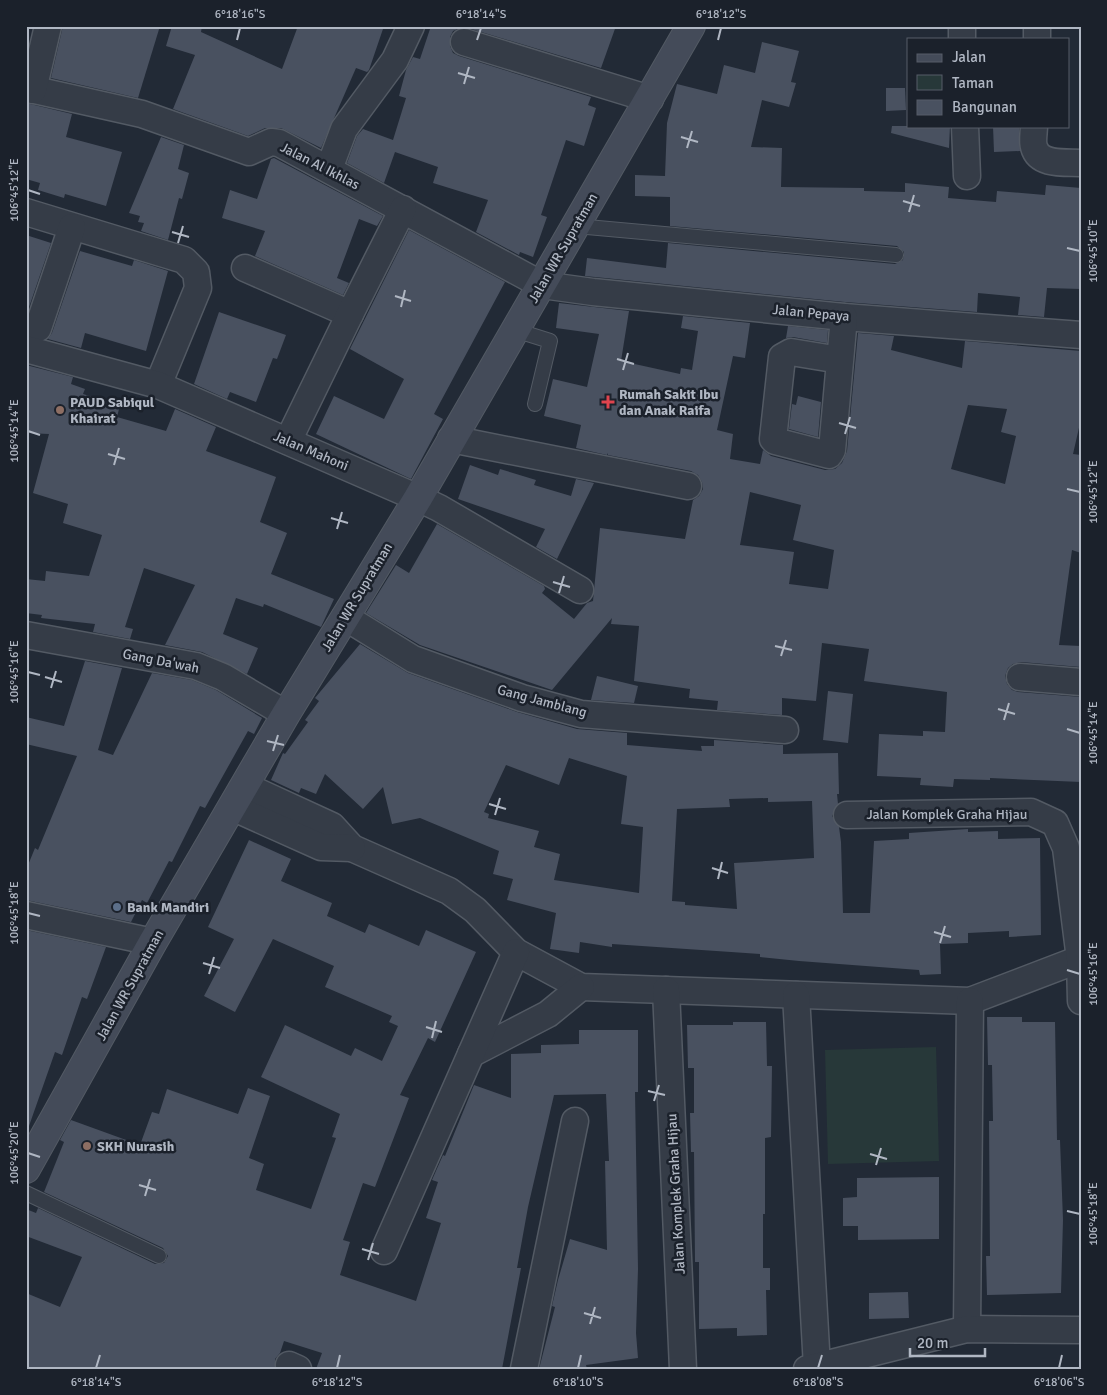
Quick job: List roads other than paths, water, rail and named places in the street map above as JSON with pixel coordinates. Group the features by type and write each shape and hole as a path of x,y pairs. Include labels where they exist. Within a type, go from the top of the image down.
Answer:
{"main road":[{"name":"Jalan WR Supratman","path":"26,1168 153,942 238,796 418,498 691,26"}],"street":[{"path":"30,89 48,26"},
{"path":"329,169 344,129 394,60 411,26"},
{"path":"464,42 650,99"},
{"name":"Jalan Al Ikhlas","path":"30,89 142,114 249,152 263,144 279,143 542,285"},
{"path":"966,128 967,176"},
{"path":"1034,128 1034,147 1040,155 1053,162 1081,163"},
{"path":"288,441 403,209"},
{"path":"26,212 184,260 196,272 198,288 158,385"},
{"path":"32,338 72,227"},
{"path":"245,268 350,314"},
{"name":"Jalan Pepaya","path":"542,285 593,292 844,316 1081,335"},
{"path":"840,360 844,316"},
{"name":"Jalan Mahoni","path":"32,338 158,385 418,498 439,508 580,590"},
{"path":"451,439 688,486"},
{"name":"Gang Jamblang","path":"345,618 413,659 522,698 581,714 785,730"},
{"name":"Gang Da'wah","path":"26,635 196,666 222,676 286,714"},
{"path":"1020,677 1081,682"},
{"path":"238,796 321,847 352,848 450,891 475,910 516,952 582,986 970,1001 1080,959"},
{"name":"Jalan Komplek Graha Hijau","path":"847,815 1031,812 1055,823 1066,848 1080,959 1081,1000"},
{"path":"26,915 153,942"},
{"path":"384,1251 516,952"},
{"path":"471,1054 548,1014 582,986"},
{"name":"Jalan Komplek Graha Hijau","path":"666,990 683,1369"},
{"path":"796,995 812,1368 967,1329 1081,1330"},
{"path":"967,1329 970,1001"},
{"path":"524,1369 575,1121"}],"lane":[{"path":"576,226 896,255"},
{"path":"515,330 550,342 535,404"},
{"path":"26,1193 158,1256"}],"place":[{"name":"Rumah Sakit Ibu dan Anak Raifa","path":"608,402"},
{"name":"PAUD Sabiqul Khairat","path":"60,410"},
{"name":"Bank Mandiri","path":"117,907"},
{"name":"SKH Nurasih","path":"87,1146"}]}
